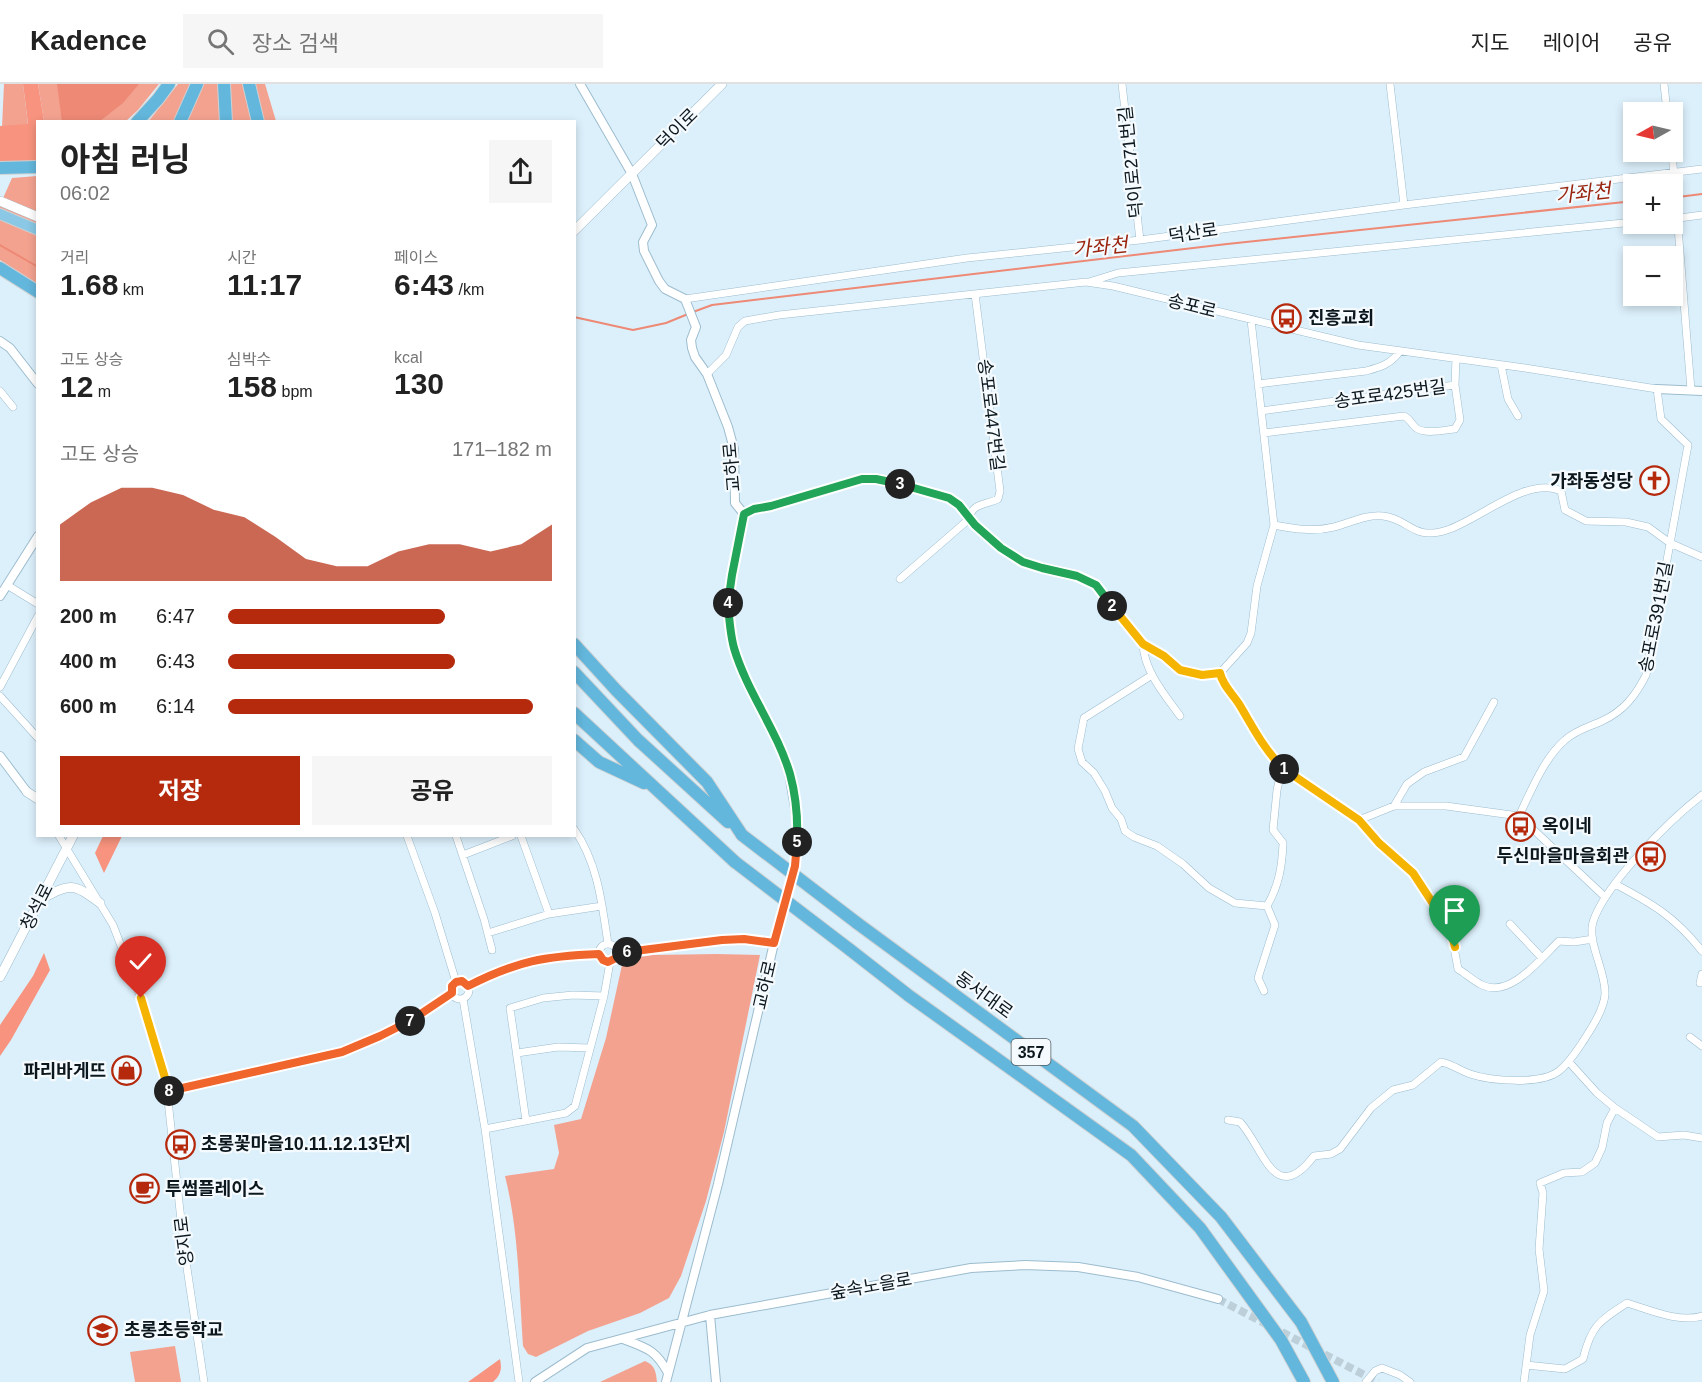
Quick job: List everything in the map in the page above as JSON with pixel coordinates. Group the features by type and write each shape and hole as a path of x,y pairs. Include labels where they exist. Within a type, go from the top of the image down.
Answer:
{"highway":[{"path":"139,120 169,84"},
{"path":"181,120 197,84"},
{"path":"224,84 226,120"},
{"path":"249,84 258,120"},
{"path":"0,168 36,167"},
{"path":"0,268 36,291"},
{"path":"576,646 707,782 742,835"},
{"name":"동서대로","path":"576,674 639,740 742,835 857,924 1133,1126 1221,1217 1301,1322 1333,1382"},
{"name":"357","path":"576,715 735,862 908,995 1131,1155 1189,1216 1233,1271 1281,1340 1304,1382"},
{"path":"576,742 599,762 654,787"}],"main road":[{"name":"덕이로","path":"632,174 722,84"},
{"path":"576,229 632,174"},
{"path":"0,201 36,216"},
{"path":"0,214 36,229"},
{"path":"27,792 36,798"},
{"name":"청석로","path":"0,977 73,837"},
{"path":"42,899 63,887 79,888 100,903"}],"street":[{"path":"580,84 632,174 652,225 643,242 644,251 665,289 685,299"},
{"name":"덕이로271번길","path":"1122,84 1140,240"},
{"path":"1390,84 1404,204"},
{"path":"1664,84 1666,102"},
{"path":"1673,162 1674,172"},
{"name":"덕산로","path":"685,299 967,258 1140,240 1404,204 1702,170"},
{"path":"1683,216 1702,215"},
{"name":"덕산로","path":"1086,282 1118,273 1623,223"},
{"path":"1678,234 1691,390"},
{"name":"송포로","path":"707,374 726,355 738,327 745,321 1086,282 1113,286 1358,345 1657,389 1702,391"},
{"name":"송포로447번길","path":"900,579 968,520 970,511 978,505 998,499 1000,491 975,294"},
{"name":"교하로","path":"667,1378 718,1184 774,943 795,866 797,820 789,773 780,748 740,666 734,646 728,602 744,514 735,503 734,449 728,427 707,374 695,357 691,340 696,327 685,299"},
{"path":"744,514 754,509 791,501 862,479 888,481 949,498 959,505 1001,548 1023,562 1077,576 1096,585 1143,644 1164,656 1180,670 1202,675 1220,673 1246,643 1251,633 1257,586 1274,525 1251,320"},
{"path":"0,341 10,348 36,381"},
{"path":"1258,384 1366,371 1383,366 1393,360 1400,351"},
{"path":"1455,385 1456,358"},
{"path":"1501,365 1508,399 1518,416"},
{"name":"송포로425번길","path":"1261,411 1455,385 1460,420 1455,429 1423,431 1415,427 1411,420 1404,416 1264,433"},
{"name":"송포로391번길","path":"1519,816 1542,771 1563,741 1580,729 1603,721 1623,708 1636,695 1647,675 1688,445 1661,419 1657,389"},
{"path":"1,394 13,406"},
{"name":"송포로391번길","path":"1274,525 1298,530 1332,527 1362,517 1382,516 1398,520 1414,531 1431,534 1464,524 1521,492 1552,487 1561,491 1566,510 1586,521 1626,522 1648,527 1670,543 1702,557"},
{"path":"0,596 36,539"},
{"path":"7,585 36,603"},
{"path":"0,687 36,620"},
{"path":"1143,644 1152,675 1180,716"},
{"path":"1220,673 1223,684 1236,699 1258,738 1282,768 1359,820 1379,843 1413,873 1451,931 1458,969 1484,986 1500,988 1519,980 1559,941 1574,942 1593,939"},
{"path":"1152,675 1084,718 1078,749 1082,762 1094,773 1106,791 1112,808 1125,831 1174,858 1209,888 1235,903 1267,906"},
{"path":"0,696 36,736"},
{"path":"1394,806 1407,784 1424,772 1464,758 1494,702"},
{"path":"0,756 36,803"},
{"path":"1267,906 1275,891 1281,869 1282,843 1273,831 1277,790 1282,768"},
{"path":"1228,1120 1240,1122 1271,1168 1283,1177 1293,1176 1304,1169 1314,1156 1331,1154 1340,1149 1371,1108 1393,1090 1413,1085 1441,1062 1451,1064 1470,1074 1506,1081 1541,1079 1557,1073 1569,1062 1592,1027 1605,996 1604,980 1593,939 1593,924 1605,897 1630,864 1702,795"},
{"path":"1359,820 1394,806 1446,806 1519,816 1605,897"},
{"path":"576,832 590,856 608,944"},
{"name":"양지로","path":"60,837 68,847 113,925 141,998 167,1091 184,1248 204,1382"},
{"path":"407,837 456,982"},
{"path":"456,837 492,950"},
{"path":"463,855 509,837"},
{"path":"521,837 549,914"},
{"path":"1615,884 1653,904 1677,923 1702,951"},
{"path":"488,933 549,914 602,906"},
{"path":"1264,991 1258,978 1275,925 1267,906"},
{"path":"1510,924 1542,958"},
{"path":"618,953 722,940 744,939 774,943"},
{"path":"599,954 602,946 608,944 614,946 618,953"},
{"path":"485,1129 566,1113 575,1106 610,962 616,958 618,953"},
{"path":"468,986 497,971 529,960 599,954"},
{"path":"599,954 603,960 610,962"},
{"path":"1700,983 1702,974"},
{"path":"462,981 468,986 469,993 463,999 457,999 452,993 452,986 456,982 462,981"},
{"path":"167,1091 342,1052 401,1026 452,993"},
{"path":"526,1121 510,1008 543,998 573,994 603,996"},
{"path":"463,999 485,1129 519,1382"},
{"path":"1690,1037 1702,1047"},
{"path":"517,1053 558,1047 590,1048"},
{"path":"1569,1062 1597,1093 1658,1137 1684,1135 1702,1138"},
{"path":"1524,1382 1530,1335 1544,1291 1539,1249 1543,1193 1540,1183 1564,1173 1582,1172 1595,1163 1602,1148 1607,1123 1615,1108"},
{"name":"숲속노을로","path":"535,1382 587,1348 710,1315 971,1268 1025,1265 1078,1268 1138,1277 1218,1299"},
{"path":"1526,1365 1565,1369 1582,1359 1588,1338 1602,1319 1627,1303 1678,1317 1702,1316"},
{"path":"710,1315 716,1382"},
{"path":"622,1339 649,1348 661,1360 667,1378"},
{"path":"1366,1382 1375,1371 1383,1368 1410,1382"}],"shaded area":[{"path":"4,84 23,84 28,125 2,127"},
{"path":"23,84 38,84 44,120 36,120 36,161 0,162 0,126 28,124"},
{"path":"38,84 159,84 127,120 44,120"},
{"path":"57,84 139,84 123,103 101,120 62,120"},
{"path":"178,84 265,84 276,120 150,120"},
{"path":"36,176 36,285 0,260 0,205 12,178"},
{"path":"103,837 122,837 104,873 95,853"},
{"path":"44,953 50,970 0,1056 0,1025 33,976"},
{"path":"653,955 760,955 724,1132 706,1201 681,1276 669,1298 640,1313 588,1331 536,1357 528,1354 523,1346 516,1239 505,1176 554,1169 559,1153 554,1125 581,1119 606,1038 622,965 627,959"},
{"path":"175,1346 181,1382 135,1382 130,1352"},
{"path":"500,1359 500,1372 493,1382 468,1382"},
{"path":"645,1361 654,1369 657,1382 600,1382"}],"waterway":[{"name":"가좌천","path":"1683,196 1702,194"},
{"name":"가좌천","path":"693,312 712,305 1227,244 1623,202"},
{"name":"가좌천","path":"0,245 36,266"},
{"name":"가좌천","path":"576,317 633,330 666,323 688,314"}],"tunnel":[{"path":"1218,1299 1378,1382"}],"place":[{"name":"진흥교회","path":"1287,318"},
{"name":"가좌동성당","path":"1654,481"},
{"name":"옥이네","path":"1521,826"},
{"name":"두신마을마을회관","path":"1650,856"},
{"name":"파리바게뜨","path":"127,1071"},
{"name":"초롱꽃마을10.11.12.13단지","path":"180,1144"},
{"name":"투썸플레이스","path":"144,1189"},
{"name":"초롱초등학교","path":"103,1330"}],"route":[{"path":"141,998 167,1091 244,1073 301,1063 342,1052 401,1026 452,993 452,986 456,982 465,982 468,986 497,971 529,960 599,954 605,962 611,962 618,953 722,940 744,939 774,943 795,866 797,820 795,799 780,748 740,666 734,646 728,602 732,575 744,514 754,509 862,479 888,481 949,498 959,505 975,525 1001,548 1023,562 1077,576 1096,585 1143,644 1164,656 1180,670 1202,675 1220,673 1223,684 1236,699 1258,738 1282,768 1359,820 1379,843 1413,873 1451,931 1455,947"}]}
